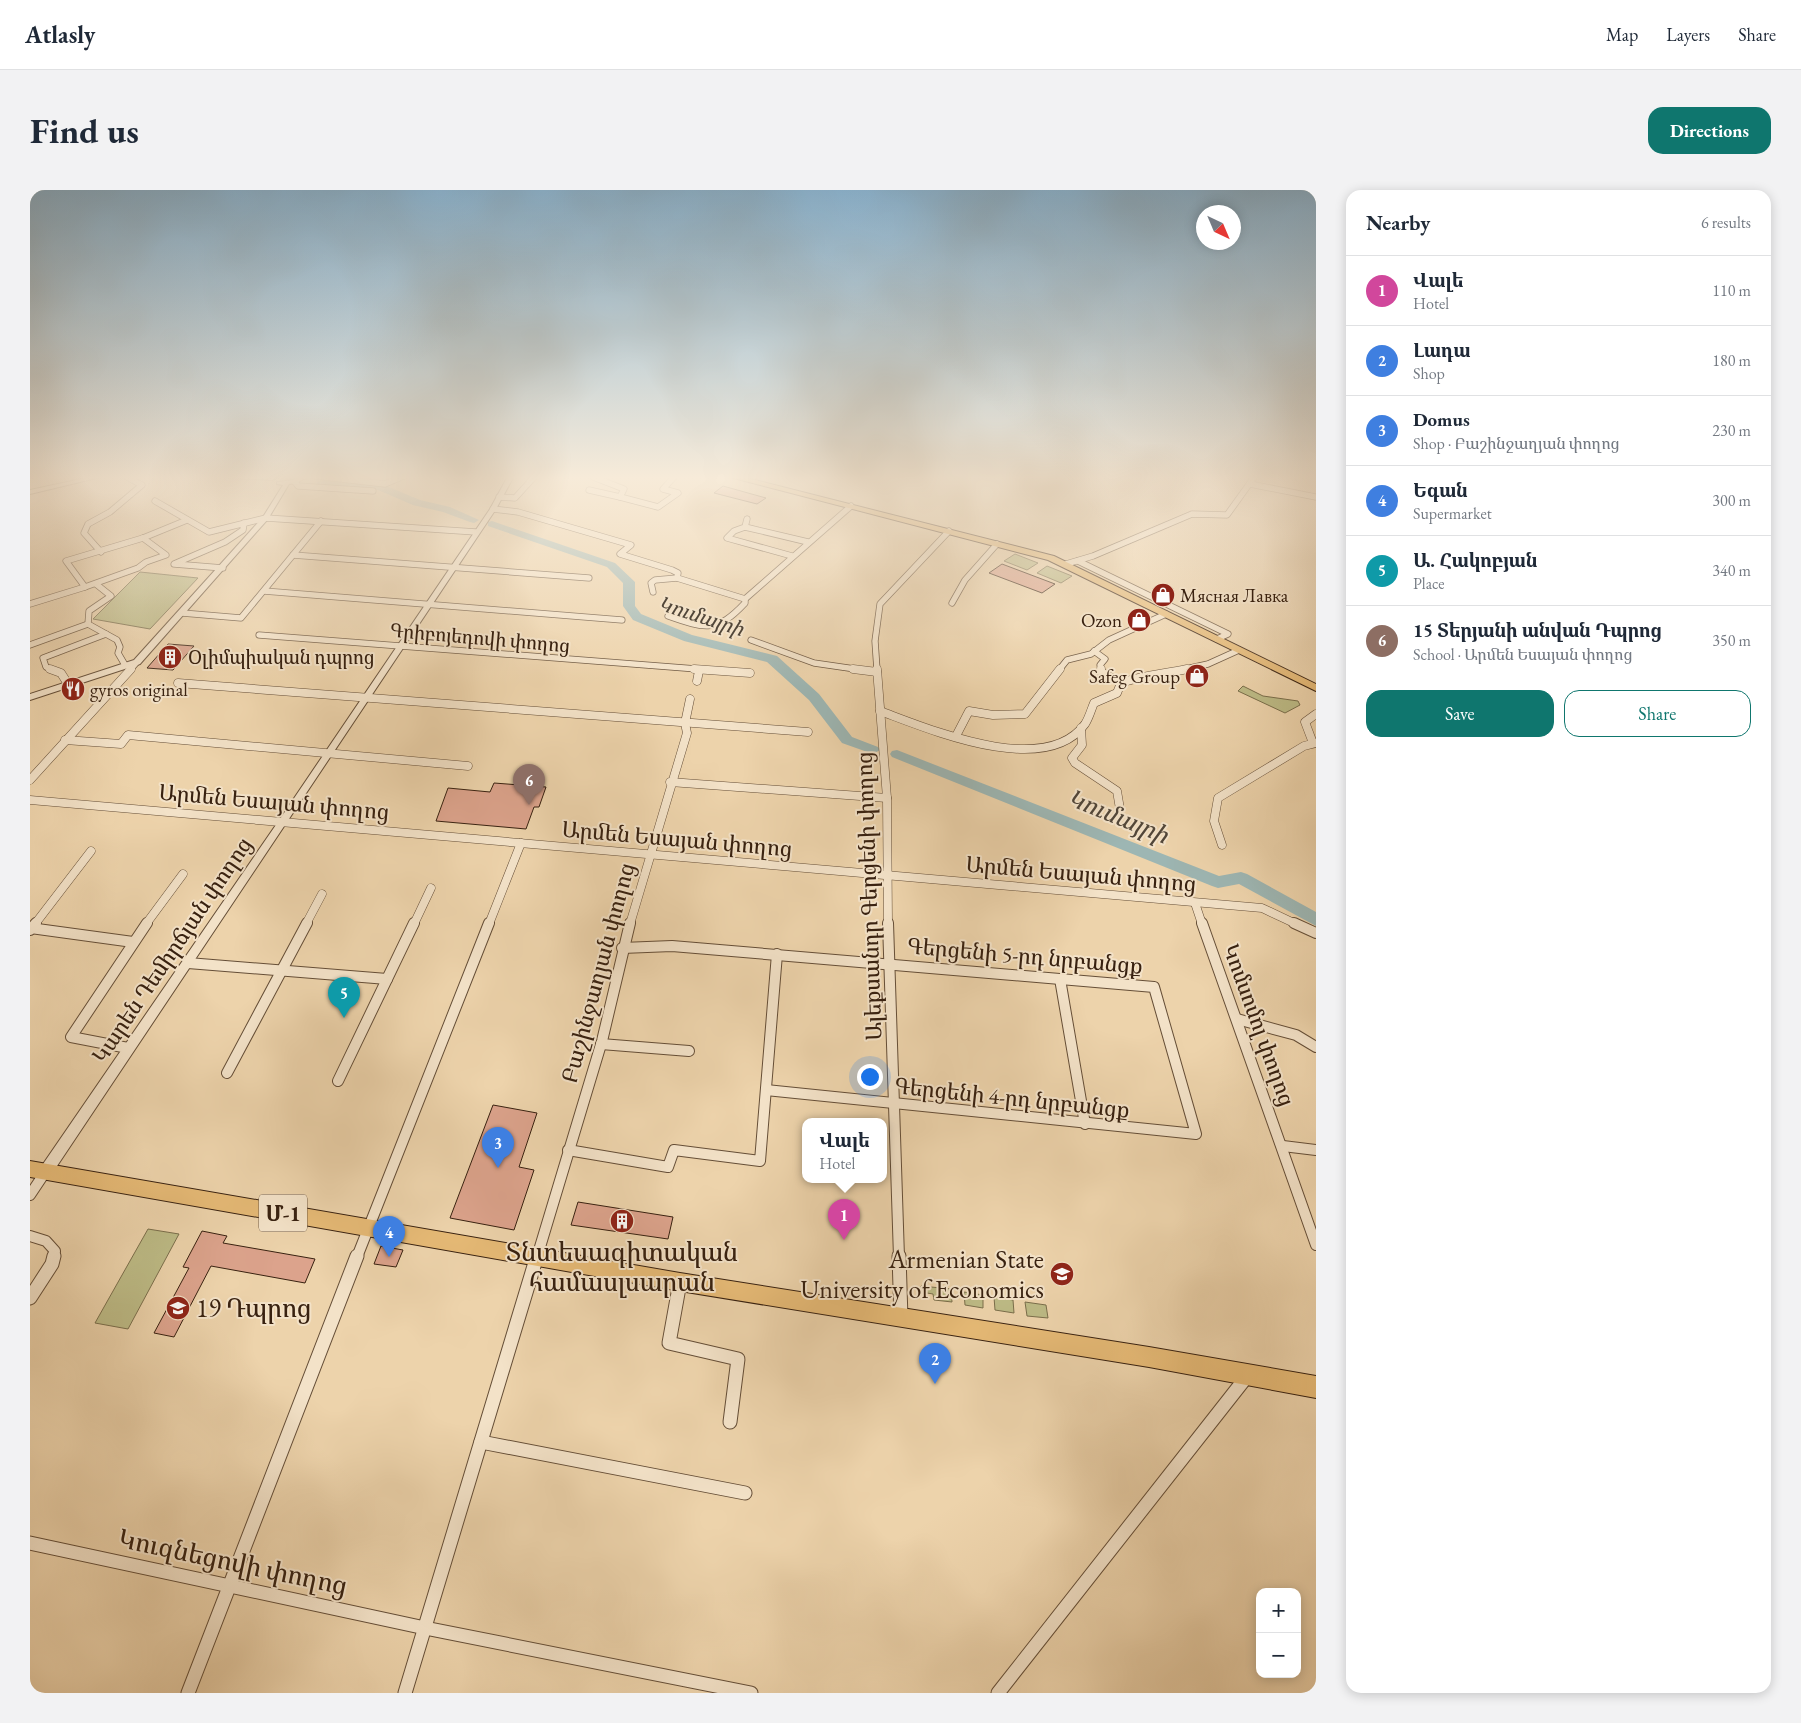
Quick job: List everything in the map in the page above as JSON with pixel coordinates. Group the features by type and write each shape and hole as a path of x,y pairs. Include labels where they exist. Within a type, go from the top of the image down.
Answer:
{"main road":[{"path":"1004,546 1066,564 1316,688"},
{"name":"Մ-1","path":"38,1170 680,1282 1316,1387"}],"street":[{"path":"96,546 101,552"},
{"path":"85,587 66,561 119,546"},
{"path":"30,604 96,584 166,556 153,546"},
{"path":"213,546 174,564 223,568"},
{"path":"30,780 242,546"},
{"path":"182,613 241,618 301,546"},
{"name":"Կարեն Դեմիրճյան փողոց","path":"30,1195 38,1170 188,963 467,546"},
{"path":"630,546 620,554 672,570 678,573 677,578"},
{"path":"756,546 792,556"},
{"path":"668,616 701,627 717,627 738,611 745,603 745,598 803,546"},
{"name":"Ալեքսանդր Գերցենի փողոց","path":"901,1318 891,963 886,876 887,798 875,641 880,604 935,546"},
{"path":"952,603 965,580 995,546"},
{"path":"1066,564 1114,546"},
{"path":"293,555 589,578"},
{"path":"1078,561 1228,634 1217,639"},
{"path":"653,592 651,583 655,580 677,578 745,598"},
{"path":"88,624 89,611 111,596 96,584"},
{"path":"264,591 622,620"},
{"path":"956,736 969,711 993,715 1024,714 1067,660 1091,654 1109,640 1166,614"},
{"path":"30,645 88,624 117,640 120,647 118,653 125,665"},
{"path":"68,684 61,673 46,667 43,658 106,634"},
{"name":"Գրիբոյեդովի փողոց","path":"259,635 750,674"},
{"path":"751,640 814,663 877,672"},
{"path":"880,711 993,747 1037,748 1058,744 1081,728 1094,702 1117,693 1121,683 1142,675 1162,674 1208,664 1239,650"},
{"path":"1094,651 1105,659 1100,665 1101,672 1121,683"},
{"path":"30,697 137,662"},
{"path":"697,681 699,671"},
{"path":"178,683 808,732"},
{"name":"Բաշինջաղյան փողոց","path":"405,1693 601,1044 622,948 670,782 687,733 685,723 690,699"},
{"path":"1222,845 1214,821 1218,798 1304,746 1314,743 1305,722 1316,714"},
{"path":"1081,728 1084,741 1081,750 1072,758 1075,763 1117,791 1120,808"},
{"path":"65,740 121,744 128,735 468,766"},
{"path":"670,782 887,798"},
{"name":"Արմեն Եսայան փողոց","path":"30,800 649,856 1262,908 1316,933"},
{"path":"188,1693 368,1228 521,843"},
{"path":"30,929 91,851"},
{"path":"128,1048 71,1037 133,942 183,874"},
{"path":"338,1081 431,888"},
{"path":"227,1073 322,894"},
{"name":"Կոմսոմոլ փողոց","path":"1195,903 1283,1146 1316,1245"},
{"path":"30,929 133,942"},
{"name":"Գերցենի 5-րդ նրբանցք","path":"622,948 672,946 891,963 1154,987 1196,1134"},
{"path":"568,1150 668,1167 674,1150 760,1161 777,954"},
{"path":"188,963 387,979"},
{"path":"1060,979 1085,1124"},
{"path":"1237,1018 1296,1035 1316,1047"},
{"path":"601,1044 689,1051"},
{"name":"Գերցենի 4-րդ նրբանցք","path":"766,1090 894,1105 1196,1134"},
{"path":"1283,1146 1316,1150"},
{"path":"30,1236 46,1241 54,1251 52,1264 30,1298"},
{"path":"680,1282 669,1343 738,1359 730,1422"},
{"path":"998,1693 1248,1375"},
{"path":"481,1442 745,1492"},
{"name":"Կուզնեցովի փողոց","path":"30,1542 425,1628 751,1693"}],"shaded area":[{"path":"1015,554 1038,563 1027,570 1004,561"},
{"path":"1047,566 1072,576 1061,583 1037,573"},
{"path":"140,572 198,578 150,629 93,619"},
{"path":"1243,686 1263,696 1298,701 1300,705 1285,713 1238,691"},
{"path":"148,1229 179,1234 128,1329 95,1323"},
{"path":"921,1286 951,1289 952,1302 934,1300 933,1294 921,1292"},
{"path":"964,1292 983,1295 983,1308 965,1305"},
{"path":"994,1297 1013,1300 1014,1313 995,1310"},
{"path":"1025,1302 1046,1305 1048,1318 1027,1316"}],"building":[{"path":"1002,564 1055,584 1042,593 989,573"},
{"name":"Օլիմպիական դպրոց","path":"168,644 194,646 173,670 147,668"},
{"path":"494,783 546,787 539,807 534,807 526,829 436,821 448,788 490,792"},
{"path":"493,1105 537,1113 519,1167 534,1170 514,1230 450,1218"},
{"name":"Տնտեսագիտական համասլսարան","path":"578,1202 673,1217 668,1239 571,1225"},
{"name":"19 Դպրոց","path":"202,1231 227,1236 223,1243 315,1259 305,1283 211,1266 174,1337 154,1333 189,1268 183,1267"},
{"path":"381,1246 403,1250 396,1267 374,1264"}],"waterway":[{"name":"Կումայրի","path":"556,546 611,565 629,582 629,606 637,617 688,638 772,659 814,697 847,740 873,750"},
{"name":"Կումայրի","path":"897,754 1218,882 1241,878 1316,920"}],"place":[{"name":"Мясная Лавка","path":"1163,595"},
{"name":"Ozon","path":"1139,620"},
{"name":"Օլիմպիական դպրոց","path":"170,657"},
{"name":"Safeg Group","path":"1197,676"},
{"name":"gyros original","path":"73,689"},
{"name":"15 Տերյանի անվան Դպրոց","path":"529,805"},
{"name":"Ա. Հակոբյան","path":"344,1018"},
{"name":"Domus","path":"498,1168"},
{"name":"Տնտեսագիտական համասլսարան","path":"622,1221"},
{"name":"Վալե","path":"844,1240"},
{"name":"Եգան","path":"389,1257"},
{"name":"Armenian State University of Economics","path":"1062,1274"},
{"name":"19 Դպրոց","path":"178,1308"},
{"name":"Լադա","path":"935,1384"}]}
